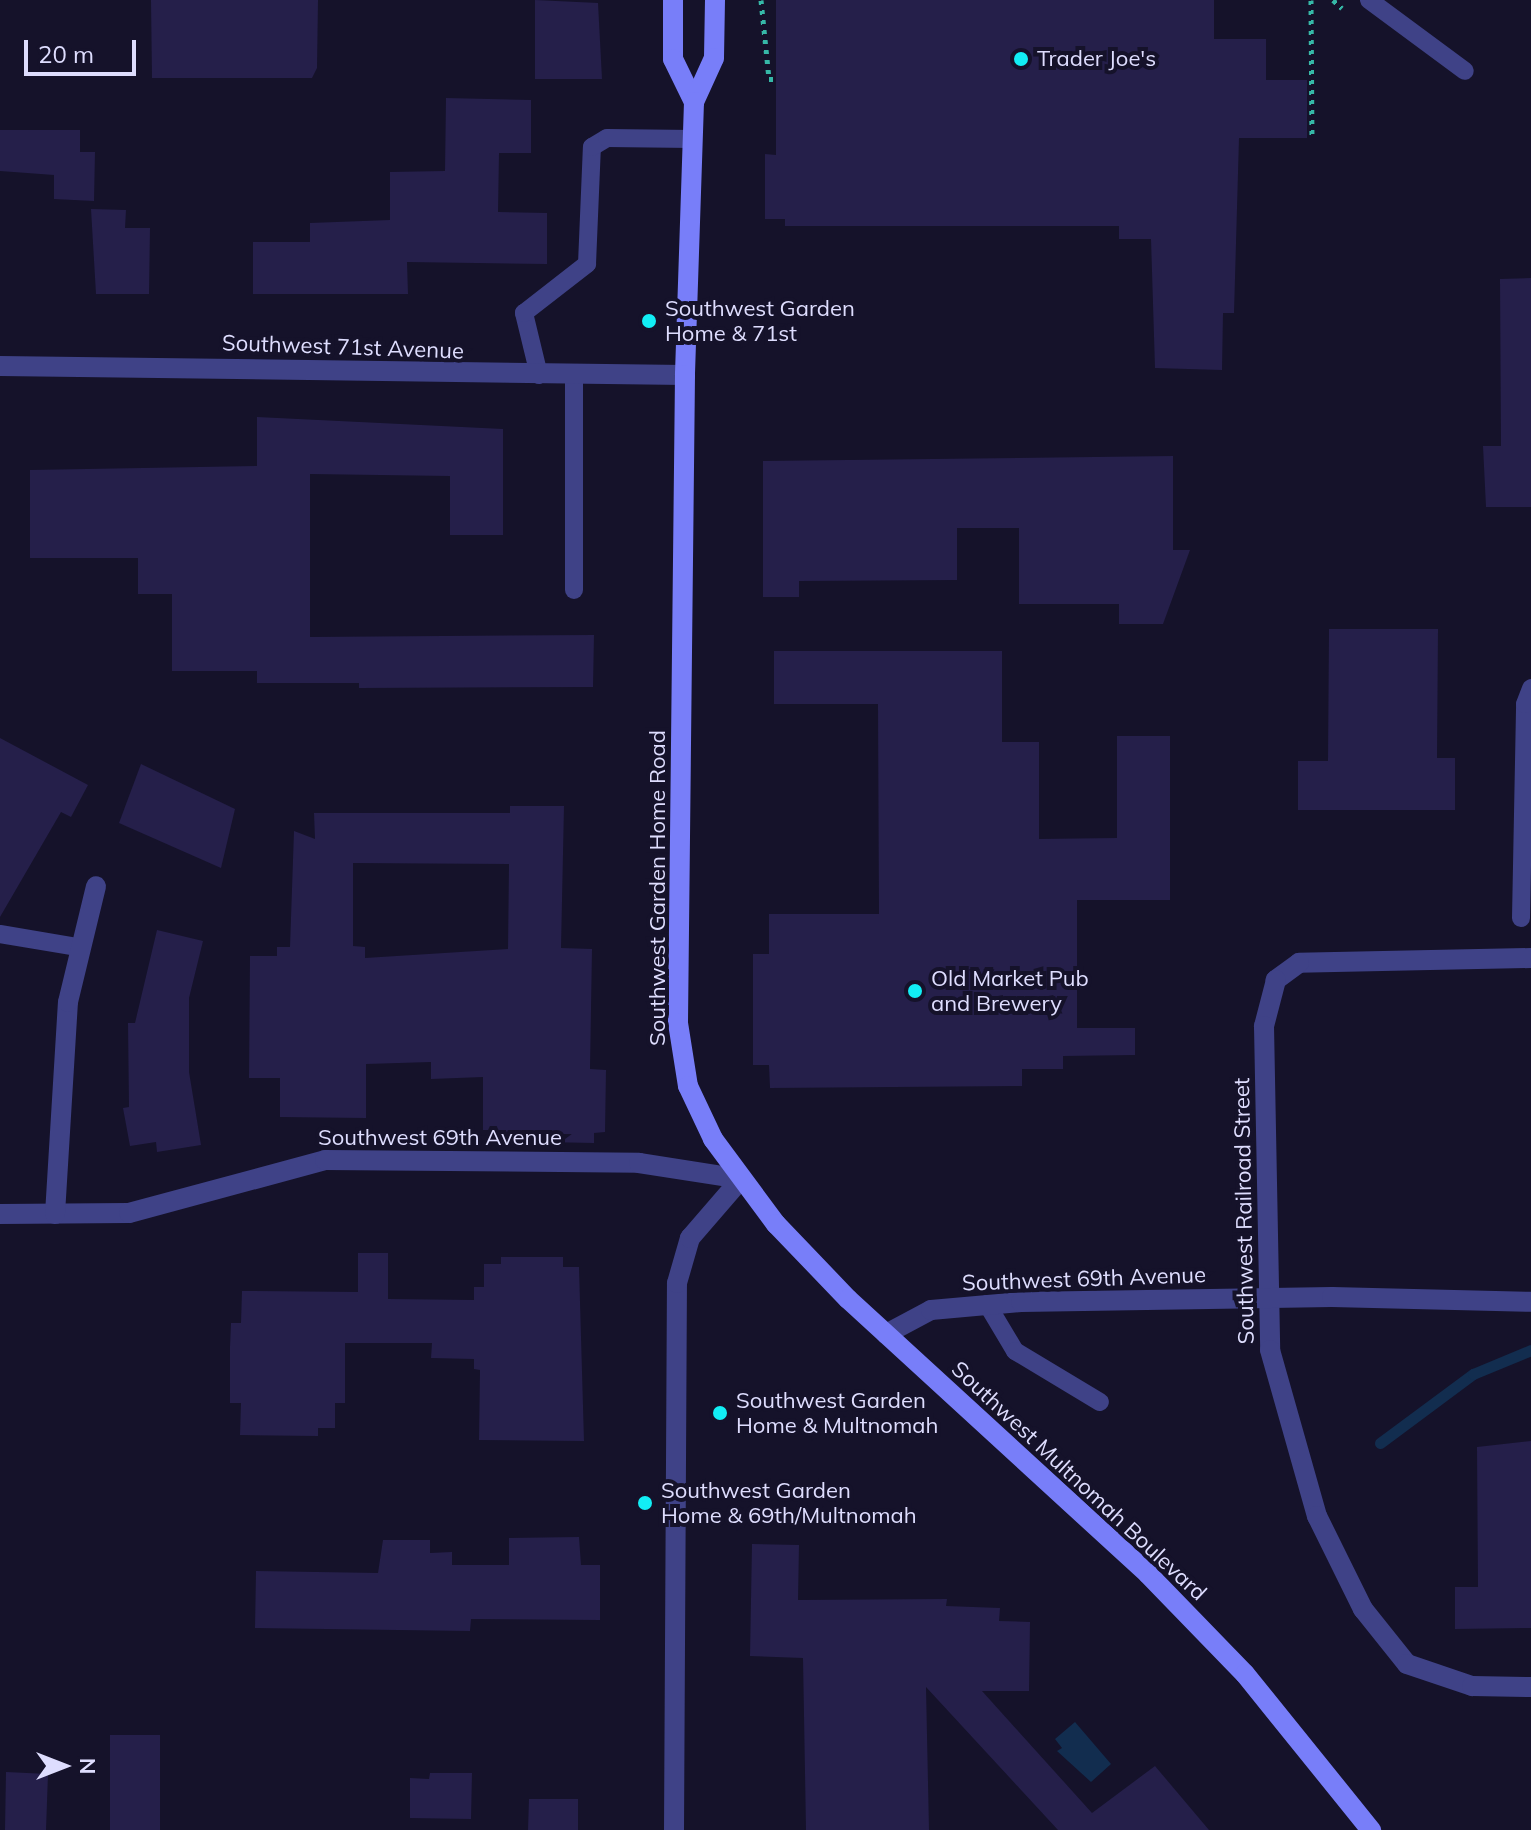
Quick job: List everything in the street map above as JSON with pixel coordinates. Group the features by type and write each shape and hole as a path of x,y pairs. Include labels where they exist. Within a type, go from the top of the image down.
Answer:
{"main road":[{"name":"Southwest Garden Home Road","path":"673,0 673,59 694,102"},
{"name":"Southwest Garden Home Road","path":"715,0 714,58 694,102 685,375 678,1023 698,1113 741,1179"},
{"name":"Southwest Multnomah Boulevard","path":"741,1179 805,1256 1148,1574 1245,1674 1371,1830"}],"street":[{"name":"Southwest 71st Avenue","path":"0,366 685,375"},
{"path":"55,1214 63,1051 78,947 96,886"},
{"name":"Southwest Railroad Street","path":"1531,958 1342,958 1286,970 1271,993 1264,1026 1270,1350 1317,1516 1363,1609 1407,1664 1472,1686 1531,1687"},
{"name":"Southwest 69th Avenue","path":"0,1214 142,1210 325,1160 639,1163 741,1179"},
{"path":"674,1830 677,1283 690,1238 741,1179"},
{"name":"Southwest 69th Avenue","path":"886,1334 931,1310 987,1304 1531,1302"}],"lane":[{"path":"1369,0 1465,71"},
{"path":"539,375 524,313 587,264 592,147 607,138 693,139"},
{"path":"574,374 574,590"},
{"path":"1521,918 1525,704 1531,688"},
{"path":"0,934 78,947"},
{"path":"987,1304 1015,1351 1100,1402"}],"path":[{"path":"761,0 769,79 776,79"},
{"path":"1311,0 1312,135"}],"water":[{"path":"1075,1722 1111,1764 1091,1782 1057,1751 1062,1748 1055,1739"}],"building":[{"path":"151,0 318,0 317,68 312,78 152,78"},
{"path":"535,0 598,3 602,79 535,79"},
{"path":"776,0 1214,0 1214,39 1266,39 1266,80 1307,80 1307,138 1239,138 1234,313 1223,313 1222,370 1155,368 1151,239 1119,239 1119,226 785,226 785,219 765,219 765,154 776,155"},
{"path":"446,98 531,100 531,153 499,153 498,212 547,213 547,264 407,262 408,294 253,294 253,242 310,242 310,223 390,220 390,172 445,171"},
{"path":"0,130 80,130 80,152 95,152 94,201 54,199 54,175 0,171"},
{"path":"91,209 126,210 125,228 150,228 149,294 96,294"},
{"path":"1531,278 1531,507 1486,507 1483,446 1501,446 1500,279"},
{"path":"257,417 503,429 503,535 450,535 450,476 310,474 310,637 594,635 593,687 359,688 359,683 257,683 257,671 172,671 172,594 138,594 138,558 30,558 30,470 257,466"},
{"path":"1173,456 1173,550 1190,550 1163,624 1119,624 1119,604 1019,604 1019,528 957,528 957,580 799,581 799,597 763,597 763,461"},
{"path":"1329,629 1438,629 1437,758 1455,758 1455,810 1298,810 1298,761 1328,761"},
{"path":"774,651 1002,651 1002,742 1039,742 1039,839 1117,838 1117,736 1170,736 1170,900 1077,900 1077,1028 1135,1028 1135,1055 1063,1056 1063,1069 1022,1069 1022,1086 770,1088 769,1065 753,1065 753,954 769,954 769,914 879,914 878,704 774,704"},
{"path":"0,738 88,785 71,817 61,812 0,917"},
{"path":"141,764 235,809 221,868 119,823"},
{"path":"510,806 564,806 561,948 592,949 590,1069 606,1070 605,1132 594,1133 594,1143 499,1141 499,1130 483,1130 483,1077 431,1079 431,1062 366,1064 366,1118 280,1117 280,1078 249,1078 250,956 277,956 277,947 290,947 294,831 315,839 314,813 510,813","holes":["353,863 509,864 508,949 365,958 365,947 353,946"]},
{"path":"157,930 203,941 189,998 189,1072 201,1145 157,1152 156,1142 130,1146 123,1108 129,1107 128,1023 135,1023"},
{"path":"358,1253 388,1253 388,1299 474,1300 474,1287 484,1287 484,1264 501,1264 501,1257 563,1257 563,1267 579,1267 584,1441 479,1440 480,1370 474,1369 474,1359 431,1358 432,1343 345,1343 345,1403 335,1403 335,1428 318,1428 318,1436 240,1435 241,1403 230,1403 230,1347 231,1323 241,1323 242,1291 358,1292"},
{"path":"1531,1441 1531,1628 1455,1629 1455,1587 1478,1587 1477,1447"},
{"path":"579,1537 581,1565 600,1565 600,1620 471,1619 470,1631 255,1628 256,1571 378,1573 383,1540 430,1540 430,1553 452,1552 452,1565 509,1565 509,1538"},
{"path":"752,1544 799,1545 798,1600 947,1599 946,1606 1000,1608 999,1621 1030,1622 1029,1691 982,1691 1092,1813 1155,1766 1209,1830 1058,1830 926,1687 929,1830 806,1830 803,1658 750,1656"},
{"path":"110,1735 160,1735 160,1830 110,1830"},
{"path":"6,1772 48,1774 46,1830 5,1830"},
{"path":"430,1773 472,1773 471,1819 410,1818 410,1778 429,1779"},
{"path":"529,1799 578,1799 578,1830 528,1830"}],"waterway":[{"path":"1380,1443 1473,1374 1531,1350"}],"place":[{"name":"Trader Joe's","path":"1021,59"},
{"name":"Southwest Garden Home & 71st","path":"649,321"},
{"name":"Old Market Pub and Brewery","path":"915,991"},
{"name":"Southwest Garden Home & Multnomah","path":"720,1413"},
{"name":"Southwest Garden Home & 69th/Multnomah","path":"645,1503"}]}
